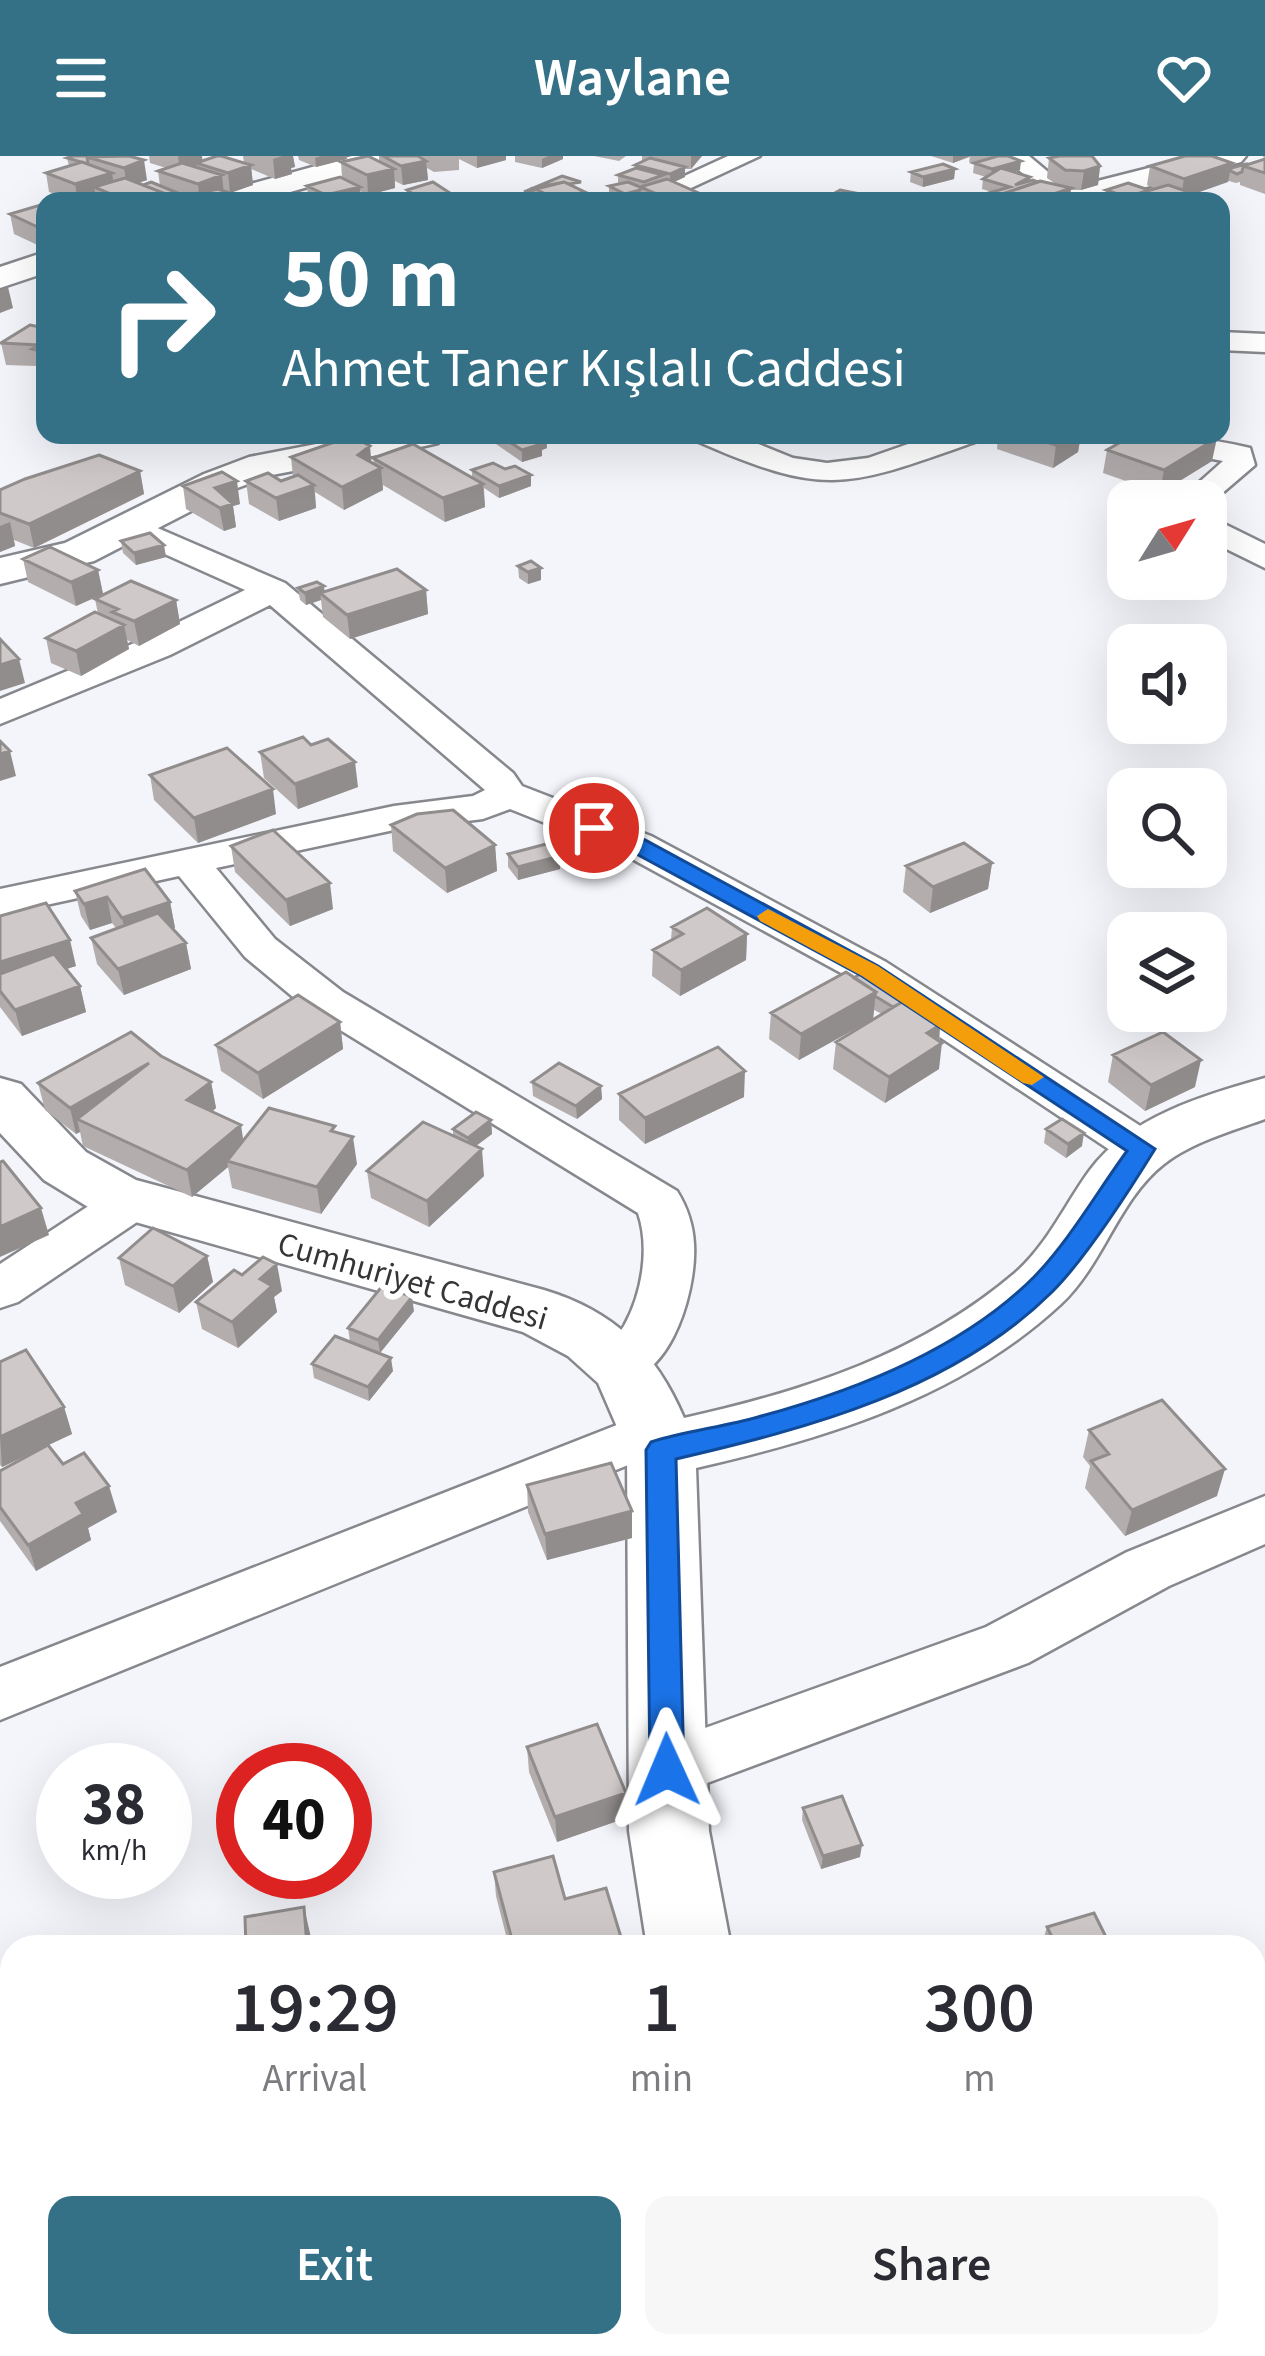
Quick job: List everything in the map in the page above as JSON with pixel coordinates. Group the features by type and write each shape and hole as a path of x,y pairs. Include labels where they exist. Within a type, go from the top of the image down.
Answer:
{"street":[{"path":"257,192 385,156"},
{"path":"663,192 748,156"},
{"path":"1014,156 1060,192"},
{"path":"1099,192 1231,156"},
{"path":"0,278 36,265"},
{"path":"1230,341 1265,343"},
{"path":"0,571 79,552 218,482 263,465 376,444"},
{"path":"733,444 793,467 828,473 854,470 936,444"},
{"path":"1181,444 1239,455 1238,465 1220,480"},
{"path":"132,527 273,590 499,781 508,794 637,845 870,971 1142,1149"},
{"path":"1227,537 1265,558"},
{"path":"0,713 157,647 273,590"},
{"path":"0,902 394,818 483,807 508,794"},
{"path":"188,861 260,948 327,1002 659,1204 670,1226 672,1259 644,1337 621,1364"},
{"name":"Cumhuriyet Caddesi","path":"0,1097 65,1166 131,1202 544,1314 588,1335 621,1364 649,1406 658,1441 669,1831 686,1935"},
{"path":"0,1694 658,1441 761,1428 915,1372 997,1324 1046,1282 1142,1149 1265,1097"},
{"path":"0,1289 131,1202"},
{"path":"667,1770 1007,1645 1148,1569 1265,1519"}],"building":[{"path":"89,156 88,164 67,158"},
{"path":"217,156 251,165 228,173 196,163"},
{"path":"368,156 394,169 367,175 341,162"},
{"path":"383,156 418,156 426,161 401,166"},
{"path":"998,156 1021,161 992,169 974,163"},
{"path":"1092,156 1100,166 1065,170 1049,158"},
{"path":"1185,156 1212,156 1232,163 1184,179 1150,166"},
{"path":"87,157 144,160 124,168"},
{"path":"650,158 685,167 670,174 635,165"},
{"path":"1265,159 1265,173 1243,166"},
{"path":"82,162 112,173 75,184 46,173"},
{"path":"182,163 222,175 198,184 158,171"},
{"path":"943,164 955,169 923,177 911,172"},
{"path":"636,168 663,175 644,182 618,175"},
{"path":"1001,168 1030,177 1015,185 1038,182 992,192 1010,187 983,179"},
{"path":"562,176 581,182 524,192"},
{"path":"340,177 360,187 320,192 307,186"},
{"path":"125,178 161,192 106,192 94,187"},
{"path":"667,179 696,192 652,192 640,187"},
{"path":"1040,181 1071,188 1060,192 1008,192"},
{"path":"151,182 175,192 161,192 143,185"},
{"path":"433,182 448,192 410,192"},
{"path":"564,182 585,192 542,192 534,188"},
{"path":"628,182 640,190 621,192 609,186"},
{"path":"1128,183 1149,190 1112,192 1106,190"},
{"path":"1168,185 1189,192 1144,192"},
{"path":"36,206 36,226 10,214"},
{"path":"30,325 36,326 36,345 1,343"},
{"path":"329,444 366,444 370,446 358,455 381,468 342,487 291,457"},
{"path":"413,444 483,484 443,498 373,458"},
{"path":"1117,444 1207,444 1164,470 1107,450"},
{"path":"99,455 140,471 29,524 0,513 0,490"},
{"path":"493,463 505,469 515,466 531,475 499,486 472,470"},
{"path":"222,472 237,481 215,488 233,504 220,508 183,486"},
{"path":"268,473 281,481 298,475 314,485 276,498 246,481"},
{"path":"150,533 164,545 134,553 121,541"},
{"path":"50,547 98,570 71,582 23,559"},
{"path":"531,561 541,568 528,572 518,566"},
{"path":"397,569 426,590 347,615 320,593"},
{"path":"131,581 176,600 134,621 95,599"},
{"path":"317,582 324,586 305,593 298,588"},
{"path":"95,612 124,625 76,651 46,638"},
{"path":"0,639 19,659 0,665"},
{"path":"303,737 311,745 328,739 355,762 295,784 260,752"},
{"path":"227,748 273,789 194,818 150,775"},
{"path":"453,810 495,845 445,868 391,825 417,814"},
{"path":"273,830 330,883 286,900 231,846"},
{"path":"550,843 560,856 518,867 508,854"},
{"path":"964,843 992,863 933,887 906,866"},
{"path":"145,869 170,902 122,918 107,897 84,904 75,891"},
{"path":"46,903 70,940 0,962 0,916"},
{"path":"707,908 747,934 681,970 653,950 683,934 672,927"},
{"path":"158,913 186,943 118,969 91,938"},
{"path":"54,954 80,986 15,1010 0,991 0,974"},
{"path":"846,972 876,992 801,1034 771,1013"},
{"path":"863,972 908,999 893,1007 854,978"},
{"path":"298,995 340,1022 258,1073 216,1045"},
{"path":"902,1002 940,1025 927,1033 942,1043 889,1077 836,1042"},
{"path":"131,1032 161,1056 211,1082 187,1100 241,1125 187,1170 77,1119 149,1063 70,1108 38,1083"},
{"path":"1163,1032 1201,1060 1151,1085 1113,1055"},
{"path":"718,1047 745,1071 645,1118 619,1094"},
{"path":"559,1063 601,1086 576,1106 532,1082"},
{"path":"269,1108 335,1126 331,1131 353,1137 317,1187 227,1161"},
{"path":"476,1112 491,1120 468,1138 453,1129"},
{"path":"1062,1119 1084,1133 1068,1144 1046,1129"},
{"path":"423,1122 482,1149 427,1201 367,1171"},
{"path":"0,1162 41,1208 0,1227"},
{"path":"153,1228 207,1256 173,1286 119,1258"},
{"path":"263,1257 277,1264 260,1279 272,1286 232,1322 196,1302 234,1270 242,1275"},
{"path":"383,1285 412,1297 378,1340 348,1328"},
{"path":"335,1336 391,1358 368,1387 312,1364"},
{"path":"26,1350 64,1407 0,1437 0,1362"},
{"path":"1162,1400 1225,1469 1132,1510 1091,1461 1109,1454 1089,1430"},
{"path":"48,1445 63,1464 84,1453 109,1486 76,1503 83,1514 28,1545 0,1507 0,1471"},
{"path":"611,1463 632,1511 545,1534 527,1485"},
{"path":"597,1724 626,1793 555,1817 527,1747"},
{"path":"842,1796 862,1845 823,1856 803,1808"},
{"path":"553,1856 565,1899 606,1888 620,1935 511,1935 494,1872"},
{"path":"304,1907 306,1935 246,1935 245,1917"},
{"path":"1094,1913 1105,1935 1051,1935 1047,1927"}],"slow traffic":[{"path":"768,916 870,971 1032,1077"}],"route":[{"path":"594,828 637,845 870,971 1142,1149 1046,1282 997,1324 915,1372 852,1397 761,1428 661,1450 667,1770"}]}
